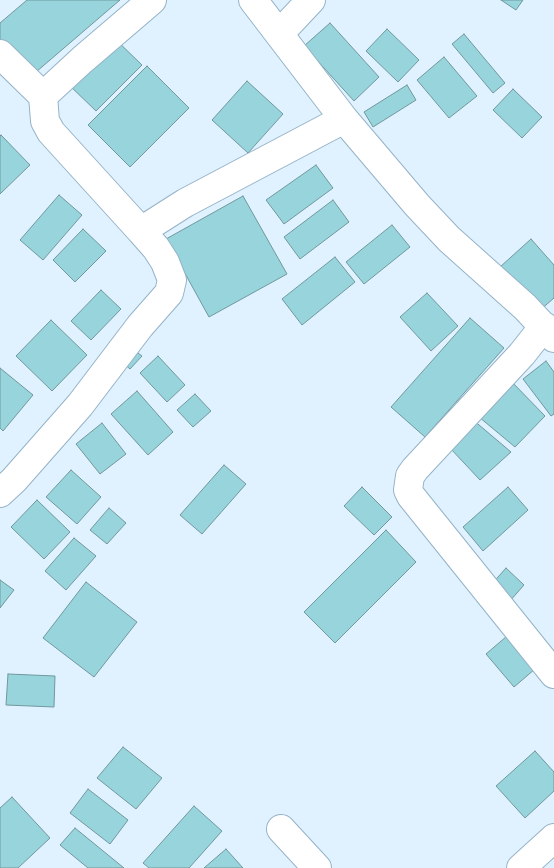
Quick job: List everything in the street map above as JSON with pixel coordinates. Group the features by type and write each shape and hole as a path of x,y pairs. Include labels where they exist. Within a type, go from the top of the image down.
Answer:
{"street":[{"path":"43,96 152,0"},
{"path":"253,0 344,119 417,205 449,239 526,307 549,332 522,354 415,469 410,476 408,490 554,674"},
{"path":"280,33 311,0"},
{"path":"0,54 43,96 45,121 51,132 156,248 165,262 172,280 169,293 140,326 80,405 0,494"},
{"path":"141,231 185,203 344,119"},
{"path":"281,829 317,868"},
{"path":"521,868 554,838"}],"building":[{"path":"27,0 120,0 29,78 0,43 0,23"},
{"path":"501,0 523,0 516,10"},
{"path":"330,23 379,77 354,101 304,46"},
{"path":"387,29 419,60 398,82 366,51"},
{"path":"464,34 505,83 493,93 452,44"},
{"path":"112,36 142,65 96,111 67,83"},
{"path":"444,57 477,96 449,118 417,80"},
{"path":"147,66 189,108 130,167 88,125"},
{"path":"247,81 283,114 248,153 212,120"},
{"path":"407,85 416,100 373,127 364,112"},
{"path":"513,89 542,117 522,138 493,110"},
{"path":"0,136 30,165 0,194"},
{"path":"316,165 333,188 284,224 266,200"},
{"path":"59,195 82,215 43,260 20,240"},
{"path":"243,196 287,274 209,317 166,239"},
{"path":"333,200 349,222 300,259 284,237"},
{"path":"392,225 410,247 364,284 346,262"},
{"path":"83,229 106,251 75,282 53,260"},
{"path":"531,239 554,265 554,298 539,311 500,267"},
{"path":"335,257 355,282 302,325 282,299"},
{"path":"101,290 121,309 91,340 71,321"},
{"path":"427,293 458,326 431,351 400,317"},
{"path":"470,318 504,348 425,437 391,407"},
{"path":"51,320 87,355 52,391 16,356"},
{"path":"134,350 142,356 130,369 123,363"},
{"path":"158,356 185,385 167,402 140,373"},
{"path":"546,361 554,372 554,414 551,416 523,379"},
{"path":"0,368 33,395 3,431 0,428"},
{"path":"510,380 545,416 515,447 479,417"},
{"path":"137,391 173,432 148,455 111,414"},
{"path":"195,394 211,411 193,427 177,410"},
{"path":"472,419 511,452 480,480 450,448"},
{"path":"102,423 126,454 100,474 76,444"},
{"path":"224,465 246,484 202,534 180,515"},
{"path":"71,470 101,497 77,524 46,497"},
{"path":"362,487 392,517 374,535 344,506"},
{"path":"508,487 528,510 483,551 463,527"},
{"path":"37,500 70,532 44,559 11,527"},
{"path":"109,508 126,523 107,544 90,530"},
{"path":"386,530 416,562 335,643 304,612"},
{"path":"74,538 96,556 66,590 45,571"},
{"path":"506,568 524,585 509,602 490,586"},
{"path":"0,580 14,590 0,608"},
{"path":"86,582 137,622 94,677 43,638"},
{"path":"507,636 535,669 514,687 486,654"},
{"path":"8,674 55,676 54,707 6,705"},
{"path":"123,747 162,778 136,809 97,778"},
{"path":"535,751 554,772 554,791 525,818 496,786"},
{"path":"88,789 128,820 110,844 70,813"},
{"path":"12,797 50,838 18,868 0,868 0,808"},
{"path":"194,806 222,831 189,868 149,868 143,863"},
{"path":"75,828 124,868 88,868 60,845"},
{"path":"226,849 243,868 204,868"}]}
